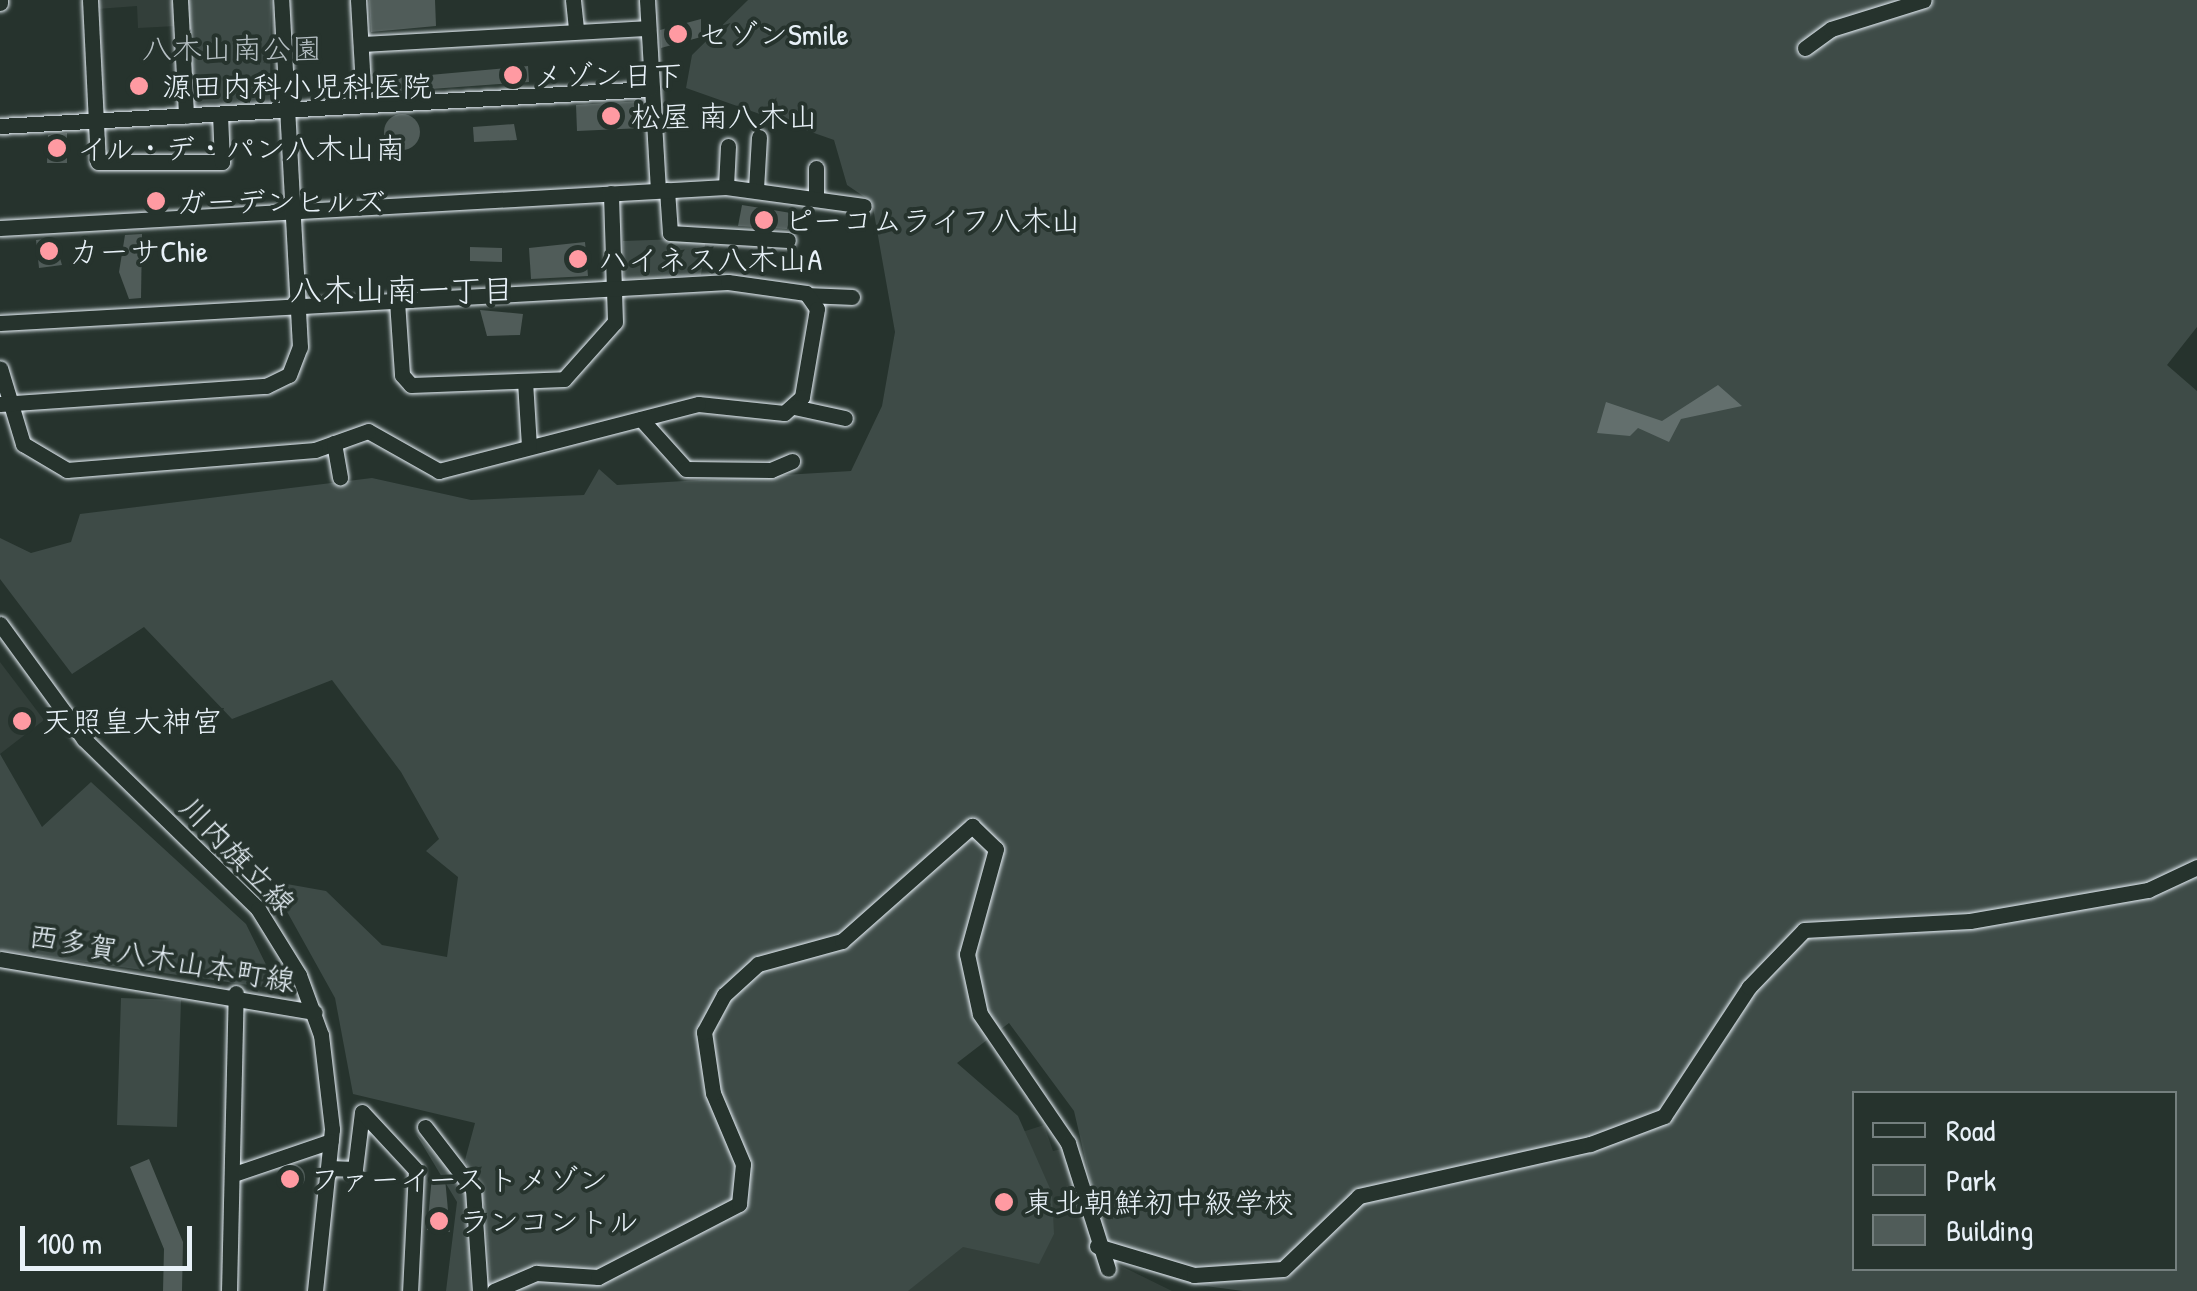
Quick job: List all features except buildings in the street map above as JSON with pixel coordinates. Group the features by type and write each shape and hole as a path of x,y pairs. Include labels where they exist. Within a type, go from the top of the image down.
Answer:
{"street":[{"path":"90,0 98,162 123,157 134,168 222,162 220,114"},
{"path":"180,0 186,116"},
{"path":"3,403 282,382 296,364 298,305 281,0"},
{"path":"358,0 364,106"},
{"path":"573,0 576,31"},
{"path":"646,0 650,89 670,234 788,240"},
{"path":"1805,48 1830,29 1924,0"},
{"path":"361,44 647,28"},
{"path":"0,126 650,89"},
{"path":"756,190 759,137"},
{"path":"726,187 728,146"},
{"path":"816,168 816,198"},
{"path":"0,228 726,187 864,206"},
{"path":"397,301 402,375 411,386 524,381 579,371 615,322 611,193"},
{"path":"0,322 728,282 852,298"},
{"path":"794,407 818,309 808,295"},
{"path":"0,368 3,403 23,444 67,470 334,444 383,433 439,471 698,404 794,407 845,418"},
{"path":"524,381 529,447"},
{"path":"641,420 686,469 771,470 792,461"},
{"path":"334,444 340,476"},
{"name":"川内旗立線","path":"0,624 84,739 258,908 315,1012 331,1141 315,1291"},
{"path":"494,1291 536,1273 598,1277 739,1204 743,1164 713,1094 704,1032 724,995 758,964 842,941 972,826 996,849 967,954 980,1014 1068,1143 1097,1246 1108,1269"},
{"path":"1097,1246 1194,1275 1283,1269 1359,1196 1590,1144 1664,1116 1749,986 1804,930 1970,922 2148,890 2197,867"},
{"name":"西多賀八木山本町線","path":"0,959 236,993 315,1012"},
{"path":"229,1291 236,1172 236,993"},
{"path":"330,1168 354,1169 362,1112 416,1170 410,1291"},
{"path":"424,1127 474,1190 480,1291"},
{"path":"236,1172 331,1141"}],"shaded area":[{"path":"96,0 174,0 176,26 138,28 137,6 97,9"},
{"path":"1718,385 1742,406 1681,419 1669,442 1638,428 1630,436 1597,433 1606,402 1662,421"},
{"path":"0,662 44,720 0,754"},
{"name":"東北朝鮮初中級学校","path":"1044,1125 1053,1151 1066,1148 1102,1274 1115,1263 1172,1291 893,1291 969,1149"}],"green space":[{"name":"八木山南公園","path":"188,0 271,0 270,103 194,107"},
{"path":"748,0 2197,0 2197,327 2167,365 2197,391 2197,1291 1243,1291 1183,1283 1118,1259 1100,1223 1074,1111 1009,1023 957,1063 1018,1116 1052,1193 1054,1234 1039,1264 963,1247 908,1291 491,1291 485,1207 465,1160 475,1123 353,1094 335,998 270,881 326,891 382,945 447,957 458,877 426,851 439,839 401,772 332,680 232,719 144,627 72,674 0,579 0,538 31,553 71,542 80,514 372,478 471,500 584,495 599,469 617,485 851,471 882,406 895,332 872,202 847,185 834,140 686,88 692,55"},
{"path":"706,238 701,275 624,279 623,241"},
{"path":"0,754 42,827 91,782 246,924 278,989 0,950"},
{"path":"121,998 181,1000 177,1127 117,1125"},
{"path":"416,1134 466,1188 471,1291 446,1291 457,1202"}],"place":[{"name":"セゾンSmile","path":"678,34"},
{"name":"メゾン日下","path":"513,75"},
{"name":"源田内科小児科医院","path":"139,86"},
{"name":"松屋 南八木山","path":"611,116"},
{"name":"イル・デ・パン八木山南","path":"57,148"},
{"name":"ガーデンヒルズ","path":"156,201"},
{"name":"ピーコムライフ八木山","path":"764,220"},
{"name":"カーサChie","path":"49,251"},
{"name":"ハイネス八木山A","path":"578,259"},
{"name":"天照皇大神宮","path":"22,721"},
{"name":"ファーイーストメゾン","path":"290,1179"},
{"name":"東北朝鮮初中級学校","path":"1004,1202"},
{"name":"ランコントル","path":"439,1221"}],"district":[{"name":"八木山南一丁目","path":"402,290"}]}
